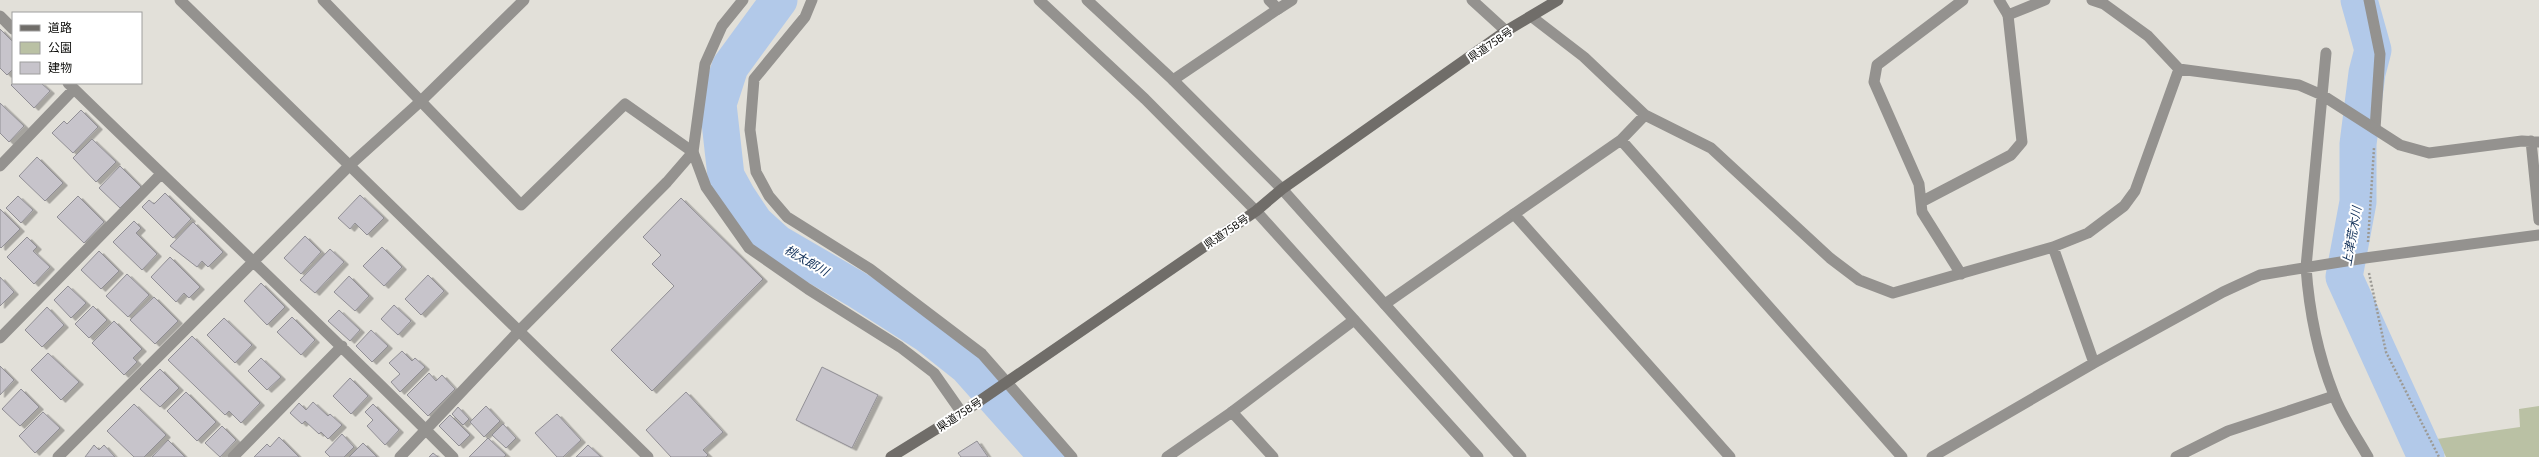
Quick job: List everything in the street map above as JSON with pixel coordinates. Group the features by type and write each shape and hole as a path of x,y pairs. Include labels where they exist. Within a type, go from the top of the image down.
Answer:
{"main road":[{"name":"県道758号","path":"891,457 962,413 1256,211 1282,190 1506,31 1532,17 1558,0"}],"street":[{"path":"180,0 350,165 518,332 648,457"},
{"path":"323,0 521,205 625,104 693,152"},
{"path":"58,457 350,165 421,101 524,0"},
{"path":"744,0 722,26 704,64 693,152 706,187 749,248 802,285 900,346 934,372 962,413"},
{"path":"812,0 805,16 754,78 750,130 756,172 769,196 787,216 870,269 982,354 1007,382 1031,413 1072,457"},
{"path":"1039,0 1145,99 1256,211 1478,457"},
{"path":"1087,0 1172,80 1282,190 1521,457"},
{"path":"1268,0 1278,9"},
{"path":"1172,80 1292,0"},
{"path":"1472,0 1506,31"},
{"path":"1961,274 1922,212 1919,184 1874,82 1877,65 1963,0"},
{"path":"1921,202 2011,156 2022,142 2008,15 1999,0"},
{"path":"2008,15 2045,0"},
{"path":"2092,0 2104,4 2148,36 2180,68 2299,85 2326,97 2400,145 2428,153 2535,142 2539,220"},
{"path":"2369,0 2380,54 2372,126"},
{"path":"0,16 12,28"},
{"path":"1532,17 1584,57 1645,115 1711,148 1830,258 1858,280 1893,293 2052,247 2088,233 2124,206 2135,191 2180,68"},
{"path":"2326,53 2326,97 2306,267 2308,298 2334,396 2368,457"},
{"path":"0,166 71,86 252,263 342,346 453,457"},
{"path":"1385,304 1621,140 1645,115"},
{"path":"1621,140 1902,457"},
{"path":"400,457 518,332 667,182 693,152"},
{"path":"0,338 160,174"},
{"path":"1514,214 1730,457"},
{"path":"1932,457 2094,363 2223,292 2260,275 2365,258 2539,235"},
{"path":"2052,247 2094,363"},
{"path":"1167,457 1232,412 1354,320"},
{"path":"234,457 342,346"},
{"path":"2176,457 2228,431 2334,396"},
{"path":"1232,412 1273,457"}],"path":[{"path":"2368,244 2372,126"},
{"path":"2369,272 2386,352 2440,457"}],"green space":[{"path":"2539,406 2539,457 2446,457 2437,439 2520,427 2519,409"}],"building":[{"path":"0,29 12,41 12,70 7,75 0,68"},
{"path":"42,84 50,91 34,108 11,85"},
{"path":"0,103 24,126 9,142 0,133"},
{"path":"81,110 98,127 73,153 52,133 64,121 67,124"},
{"path":"92,139 116,162 96,182 73,158"},
{"path":"37,157 63,183 45,201 19,176"},
{"path":"120,166 141,187 120,208 99,188"},
{"path":"165,193 191,219 173,238 142,207 149,200 154,204"},
{"path":"360,195 384,218 367,235 355,223 350,229 338,218"},
{"path":"18,196 33,210 21,223 6,208"},
{"path":"78,196 104,222 84,243 57,217"},
{"path":"681,198 763,279 652,391 611,350 674,286 652,264 661,255 643,237"},
{"path":"0,209 20,229 1,248 0,247"},
{"path":"134,221 141,228 136,233 157,254 142,270 113,242"},
{"path":"193,222 223,252 208,267 202,261 197,267 170,246"},
{"path":"305,236 321,252 301,274 284,258"},
{"path":"27,237 37,247 33,251 50,267 34,284 7,257"},
{"path":"382,247 402,267 384,286 363,266"},
{"path":"330,249 344,262 315,293 300,280"},
{"path":"99,251 119,271 101,289 81,270"},
{"path":"170,257 200,287 189,298 184,293 176,302 151,277"},
{"path":"127,274 149,295 128,317 106,296"},
{"path":"428,275 444,291 421,315 405,299"},
{"path":"349,276 369,296 355,311 334,292"},
{"path":"0,277 14,292 0,306"},
{"path":"261,283 285,307 267,325 244,301"},
{"path":"68,286 86,303 71,318 54,300"},
{"path":"154,297 178,321 155,344 130,320"},
{"path":"394,305 411,321 398,335 381,319"},
{"path":"93,306 107,320 89,338 75,324"},
{"path":"47,307 64,325 42,347 25,330"},
{"path":"339,310 360,330 350,341 328,321"},
{"path":"292,317 315,340 301,355 277,332"},
{"path":"224,318 252,345 235,363 207,335"},
{"path":"114,321 142,349 133,358 137,362 124,375 92,343"},
{"path":"371,330 388,346 372,362 356,346"},
{"path":"192,336 260,403 241,423 229,411 225,415 168,360"},
{"path":"402,351 412,361 415,358 425,367 400,392 391,382 400,374 389,363"},
{"path":"48,353 79,382 61,400 31,370"},
{"path":"261,358 281,377 267,390 248,371"},
{"path":"0,366 14,380 0,395"},
{"path":"822,367 878,395 852,448 796,420"},
{"path":"160,369 179,388 160,407 140,389"},
{"path":"429,373 436,381 442,375 455,389 428,416 407,395"},
{"path":"350,378 368,396 351,414 333,396"},
{"path":"21,389 39,407 20,426 2,409"},
{"path":"186,392 216,422 197,441 167,411"},
{"path":"686,392 723,432 703,450 708,455 706,457 671,457 646,430"},
{"path":"313,402 328,416 330,414 342,425 328,439 321,432 319,434 305,421 302,424 290,413 299,403 306,410"},
{"path":"134,404 166,435 144,457 134,457 107,431"},
{"path":"373,404 399,430 385,445 367,426 373,420 365,412"},
{"path":"486,406 500,421 484,437 470,422"},
{"path":"458,407 469,419 463,425 452,414"},
{"path":"43,412 60,428 35,453 19,436"},
{"path":"557,414 581,440 563,457 557,457 535,433"},
{"path":"450,415 470,435 459,446 439,426"},
{"path":"503,424 516,438 506,448 492,435"},
{"path":"222,426 236,440 220,457 205,443"},
{"path":"342,434 354,447 344,457 330,457 325,452"},
{"path":"279,437 299,457 254,457 267,444 270,447"},
{"path":"488,438 506,455 504,457 469,457"},
{"path":"168,440 185,457 152,457"},
{"path":"977,441 988,457 961,457 958,453"},
{"path":"363,443 377,457 349,457"},
{"path":"94,445 99,450 104,445 115,457 85,457"},
{"path":"588,445 601,457 576,457"},
{"path":"433,453 438,457 429,457"}],"waterway":[{"name":"桃太郎川","path":"779,0 730,67 718,104 726,176 737,196 755,223 777,243 856,289 928,335 967,366 1048,457"},
{"name":"上津荒木川","path":"2359,0 2373,50 2367,73 2358,144 2358,202 2344,277 2426,457"}]}
